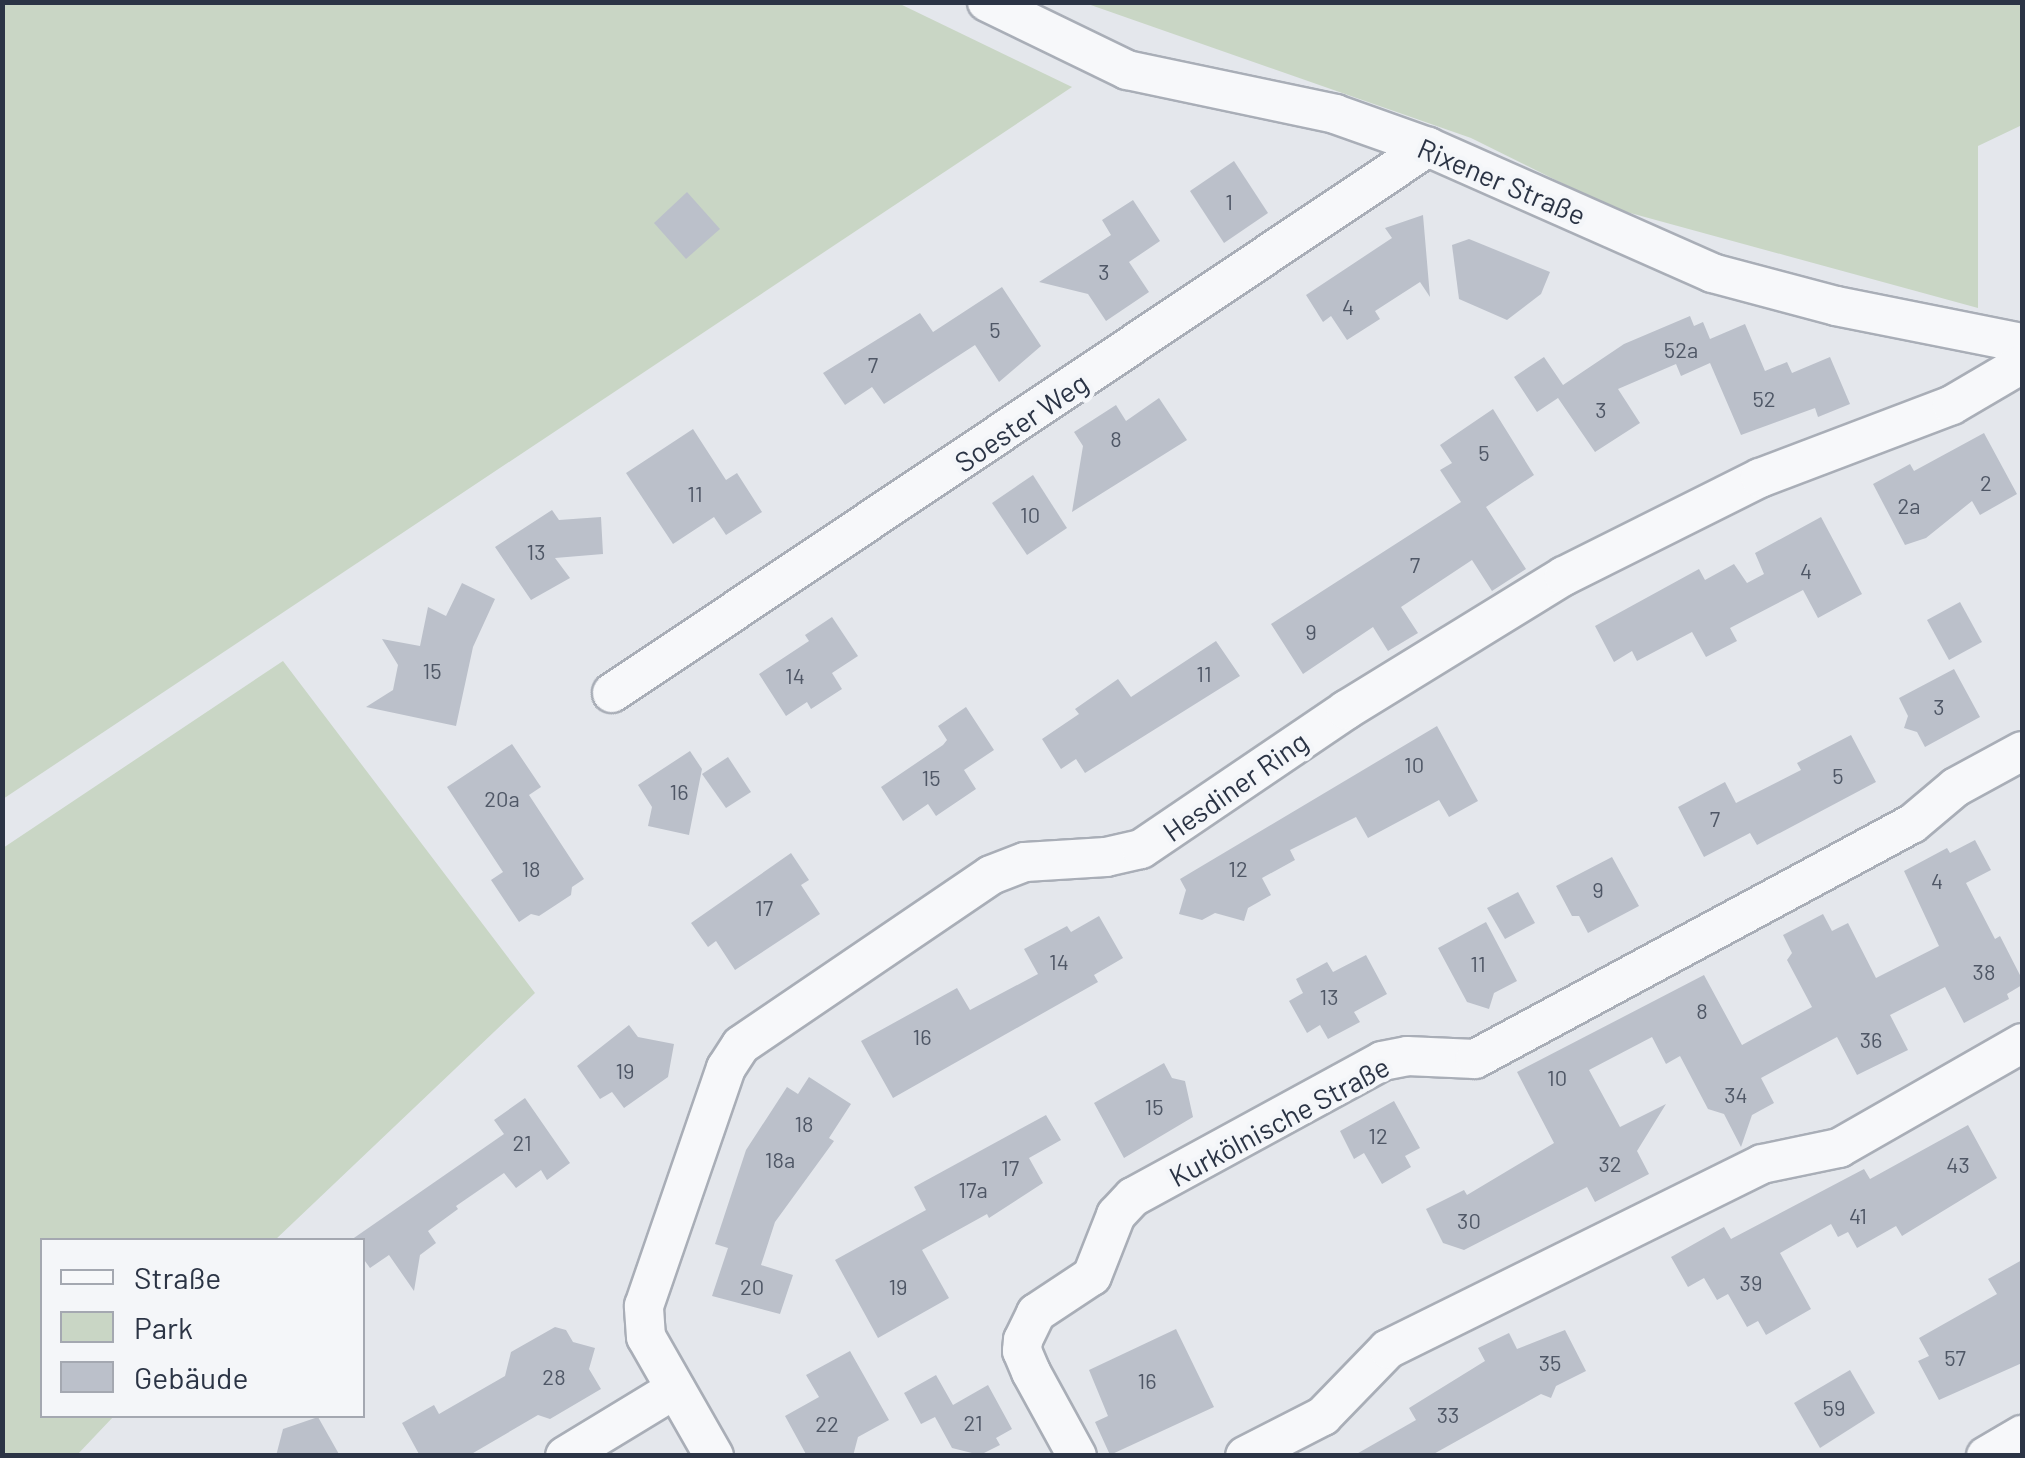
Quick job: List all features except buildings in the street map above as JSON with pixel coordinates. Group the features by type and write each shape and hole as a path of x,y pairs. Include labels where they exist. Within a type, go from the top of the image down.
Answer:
{"street":[{"name":"Rixener Straße","path":"987,2 1127,70 1334,114 1428,147 1712,273 1836,306 2022,343"},
{"name":"Soester Weg","path":"612,693 1428,147"},
{"name":"Hesdiner Ring","path":"714,1456 646,1336 644,1306 726,1068 741,1045 991,875 1025,862 1106,857 1141,849 1346,710 1564,576 1760,478 1987,389 2022,364"},
{"name":"Kurkölnische Straße","path":"1077,1456 1031,1372 1022,1340 1036,1313 1092,1276 1116,1215 1133,1197 1382,1061 1407,1056 1474,1060 1912,824 1956,787 2022,751"},
{"path":"1244,1456 1324,1416 1388,1349 1762,1164 1839,1148 2022,1043"},
{"path":"565,1456 676,1389"},
{"path":"1986,1456 2022,1435"}],"green space":[{"path":"3,3 898,3 1072,87 3,799"},
{"path":"1085,3 2022,3 2022,125 1978,146 1978,308 1612,208 1471,138"},
{"path":"283,661 535,993 277,1238 40,1238 40,1418 112,1418 77,1455 3,1455 3,848"}]}
